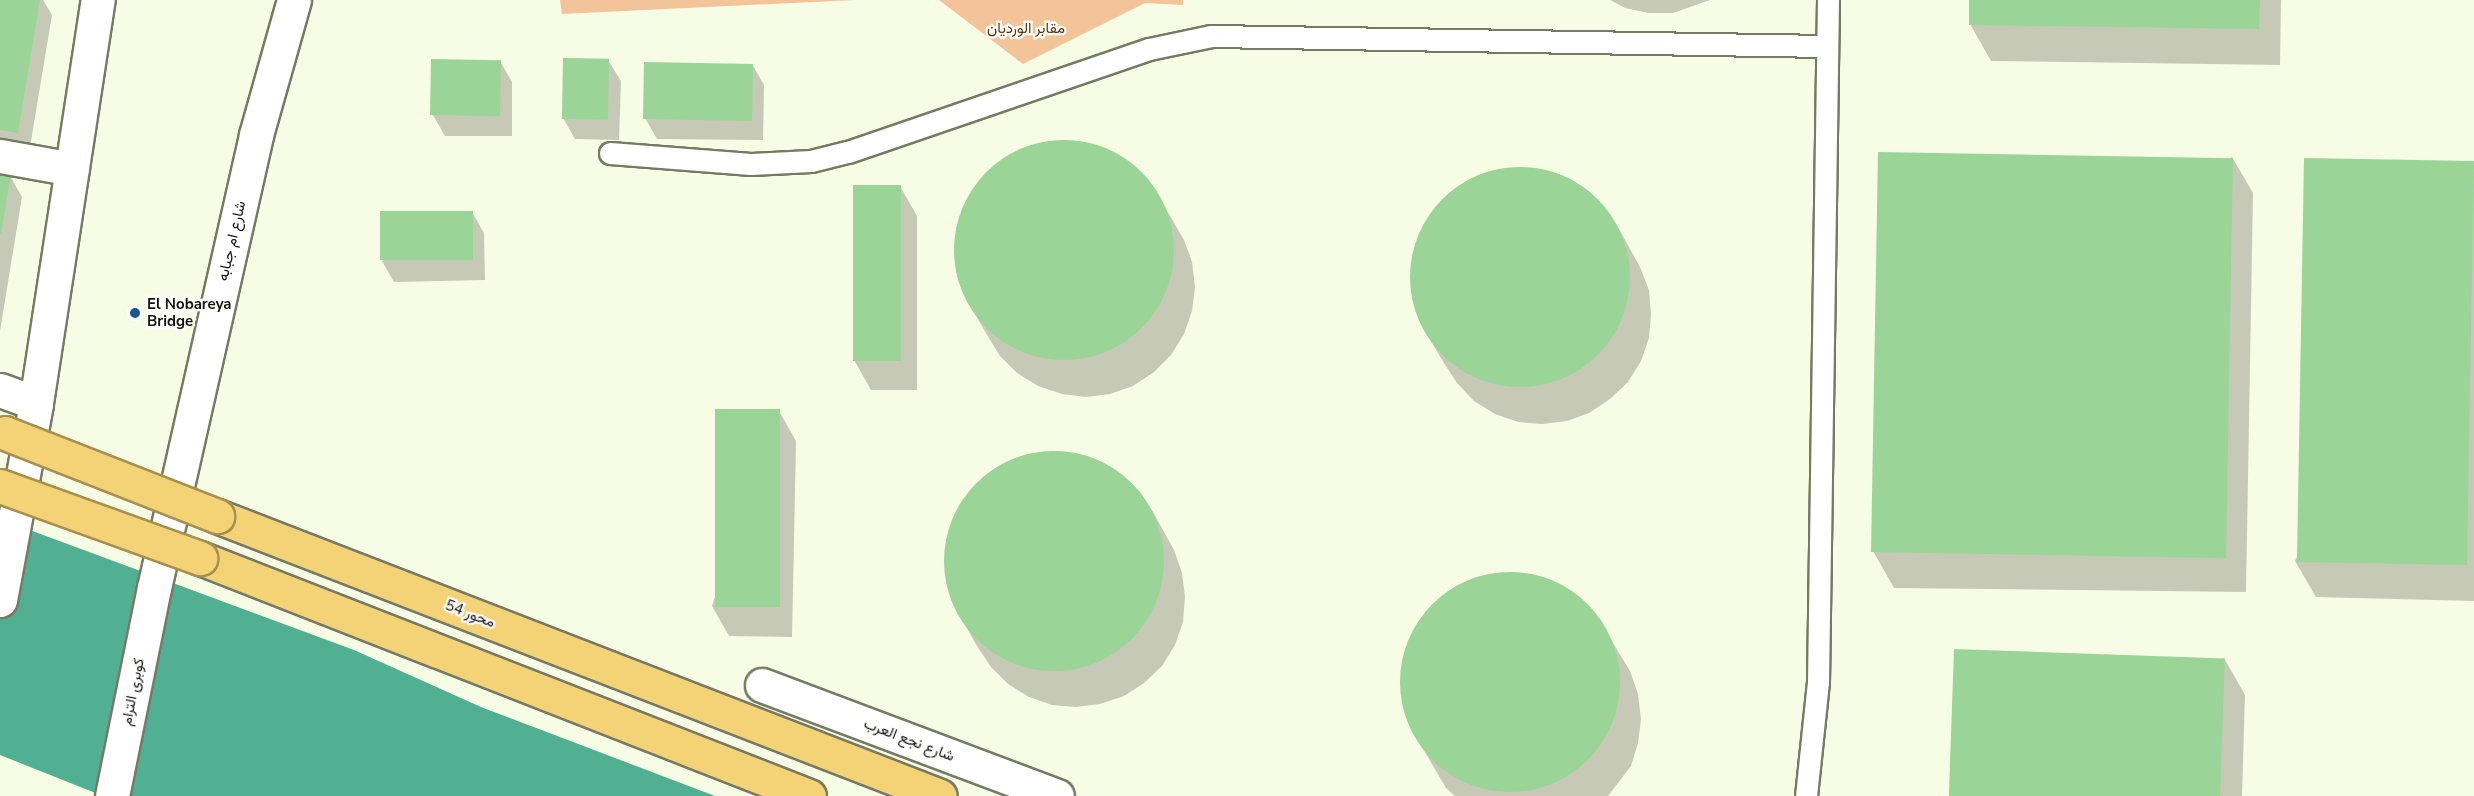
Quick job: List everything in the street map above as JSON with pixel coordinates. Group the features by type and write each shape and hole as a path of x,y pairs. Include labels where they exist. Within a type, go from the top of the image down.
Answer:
{"highway":[{"name":"محور 54","path":"2,432 940,796"},
{"path":"0,486 200,558 809,796"}],"street":[{"path":"0,600 36,403 98,0"},
{"name":"شارع ام جبابه","path":"154,588 256,135 294,0"},
{"path":"0,156 72,169"},
{"path":"0,390 36,403"},
{"name":"كوبرى الترام","path":"112,796 154,588"},
{"name":"شارع نجع العرب","path":"762,685 1057,796"}],"lane":[{"path":"1806,796 1818,682 1828,0"},
{"path":"610,153 751,164 811,161 848,152 1149,49 1210,36 1826,46"}],"green space":[{"path":"560,0 855,0 562,14"},
{"name":"مقابر الورديان","path":"939,0 1183,0 1183,5 1145,3 1023,64"}],"shaded area":[{"path":"0,519 354,650 481,707 715,796 103,796 0,755"}],"building":[{"path":"0,0 40,0 18,133 0,130"},
{"path":"1969,0 2260,0 2259,29 1969,25"},
{"path":"563,58 609,59 608,120 562,119"},
{"path":"431,59 501,60 500,116 430,115"},
{"path":"644,62 753,64 752,121 643,119"},
{"path":"1053,140 1075,140 1106,148 1125,158 1142,172 1156,189 1166,208 1174,239 1174,261 1166,292 1156,311 1142,328 1125,342 1106,352 1075,360 1053,360 1012,347 994,335 979,320 962,292 954,261 954,239 967,198 979,180 994,165 1022,148"},
{"path":"1878,152 2233,158 2226,558 1871,552"},
{"path":"2304,158 2474,161 2467,565 2297,562"},
{"path":"1509,167 1531,167 1562,175 1581,185 1598,199 1612,216 1622,235 1628,255 1630,277 1628,299 1622,319 1612,338 1598,355 1581,369 1552,383 1531,387 1509,387 1488,383 1468,374 1450,362 1435,347 1414,309 1410,288 1410,266 1414,245 1423,225 1435,207 1450,192 1488,171"},
{"path":"0,173 11,174 1,234 0,233"},
{"path":"853,185 901,185 901,361 853,361"},
{"path":"380,211 473,211 473,260 380,260"},
{"path":"715,409 780,409 780,607 715,607"},
{"path":"1043,451 1065,451 1096,459 1115,469 1132,483 1146,500 1156,519 1162,539 1164,561 1162,583 1156,603 1146,622 1132,639 1115,653 1086,667 1065,671 1043,671 1022,667 1002,658 984,646 969,631 948,593 944,572 944,550 948,529 957,509 969,491 984,476 1022,455"},
{"path":"1499,572 1521,572 1552,580 1571,590 1588,604 1602,621 1612,640 1618,660 1620,682 1618,704 1612,724 1602,743 1588,760 1571,774 1552,784 1521,792 1499,792 1458,779 1440,767 1425,752 1408,724 1400,693 1400,671 1413,630 1425,612 1440,597 1468,580"},
{"path":"1954,649 2225,658 2220,796 1949,796"}],"place":[{"name":"El Nobareya Bridge","path":"135,313"}]}
